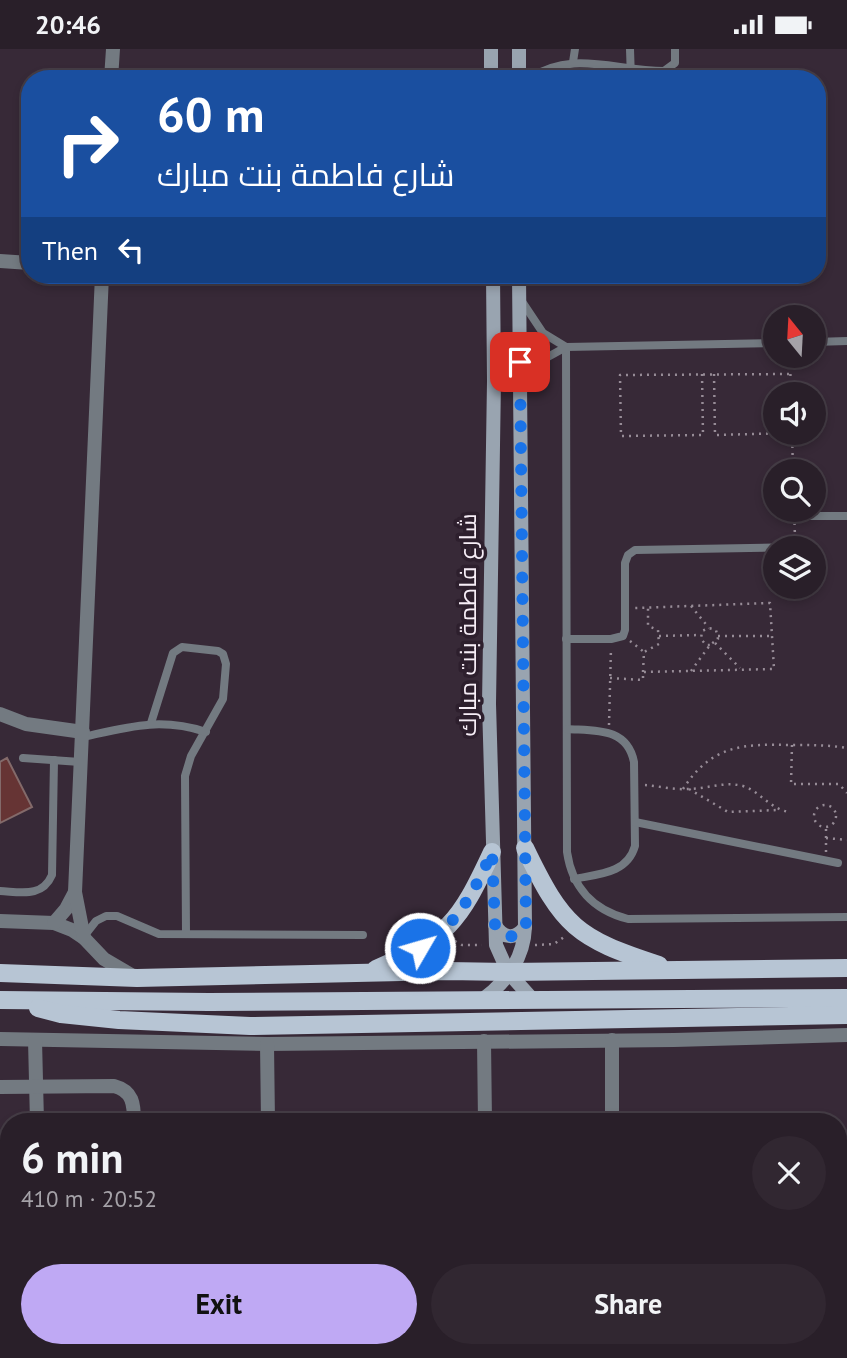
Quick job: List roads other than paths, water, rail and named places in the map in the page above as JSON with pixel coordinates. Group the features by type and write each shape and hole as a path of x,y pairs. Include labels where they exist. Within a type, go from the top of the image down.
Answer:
{"main road":[{"path":"525,848 552,901 575,927 607,948 676,970"},
{"path":"365,973 409,954 441,934 465,906 492,852"},
{"path":"0,973 137,978 447,971 847,968"},
{"path":"576,970 569,977 568,985 572,993 586,1000"},
{"path":"419,1000 450,984 452,979 447,971"},
{"path":"0,1000 209,1002 847,998"},
{"path":"18,1001 47,1011 76,1016 250,1026 847,1015"}],"street":[{"path":"106,49 106,70"},
{"path":"112,70 113,49"},
{"path":"491,49 491,70"},
{"path":"519,49 519,70"},
{"path":"0,261 21,262"},
{"path":"84,937 75,892 102,284"},
{"name":"شارع فاطمة بنت مبارك","path":"493,284 489,704 496,945 509,972 533,1000"},
{"path":"482,1000 497,988 509,972 524,945 526,927 519,284"},
{"path":"0,714 26,724 83,734"},
{"path":"54,923 75,892"},
{"path":"0,921 54,923 72,930 84,937 104,959 137,978"},
{"path":"495,925 499,932 514,937 526,927"},
{"path":"0,1039 267,1044 847,1035"},
{"path":"35,1040 37,1113"},
{"path":"612,1040 612,1113"},
{"path":"484,1041 485,1113"},
{"path":"267,1044 268,1113"},
{"path":"0,1087 114,1086 122,1088 132,1100 133,1113"}],"lane":[{"path":"573,62 575,49"},
{"path":"630,49 631,67"},
{"path":"668,70 675,63 675,49"},
{"path":"543,70 551,65 573,62 653,70"},
{"path":"519,296 543,333 566,347"},
{"path":"826,342 847,341"},
{"path":"521,384 535,364 566,347 763,343"},
{"path":"566,347 567,852 574,879 581,891 601,909 628,919 847,917"},
{"path":"826,516 847,516"},
{"path":"566,639 611,639 622,636 625,630 625,559 635,550 763,548"},
{"path":"151,723 173,653 182,647 218,651 225,659 224,692 220,706 191,756 183,786 186,935"},
{"path":"83,734 151,723 188,726 206,732"},
{"path":"567,729 609,732 621,738 630,749 634,762 633,853 624,865 613,871 574,879"},
{"path":"23,758 80,762"},
{"path":"0,891 34,893 42,890 52,875 54,760"},
{"path":"635,822 838,863"},
{"path":"84,937 96,921 106,916 117,916 159,934 363,935"}]}
